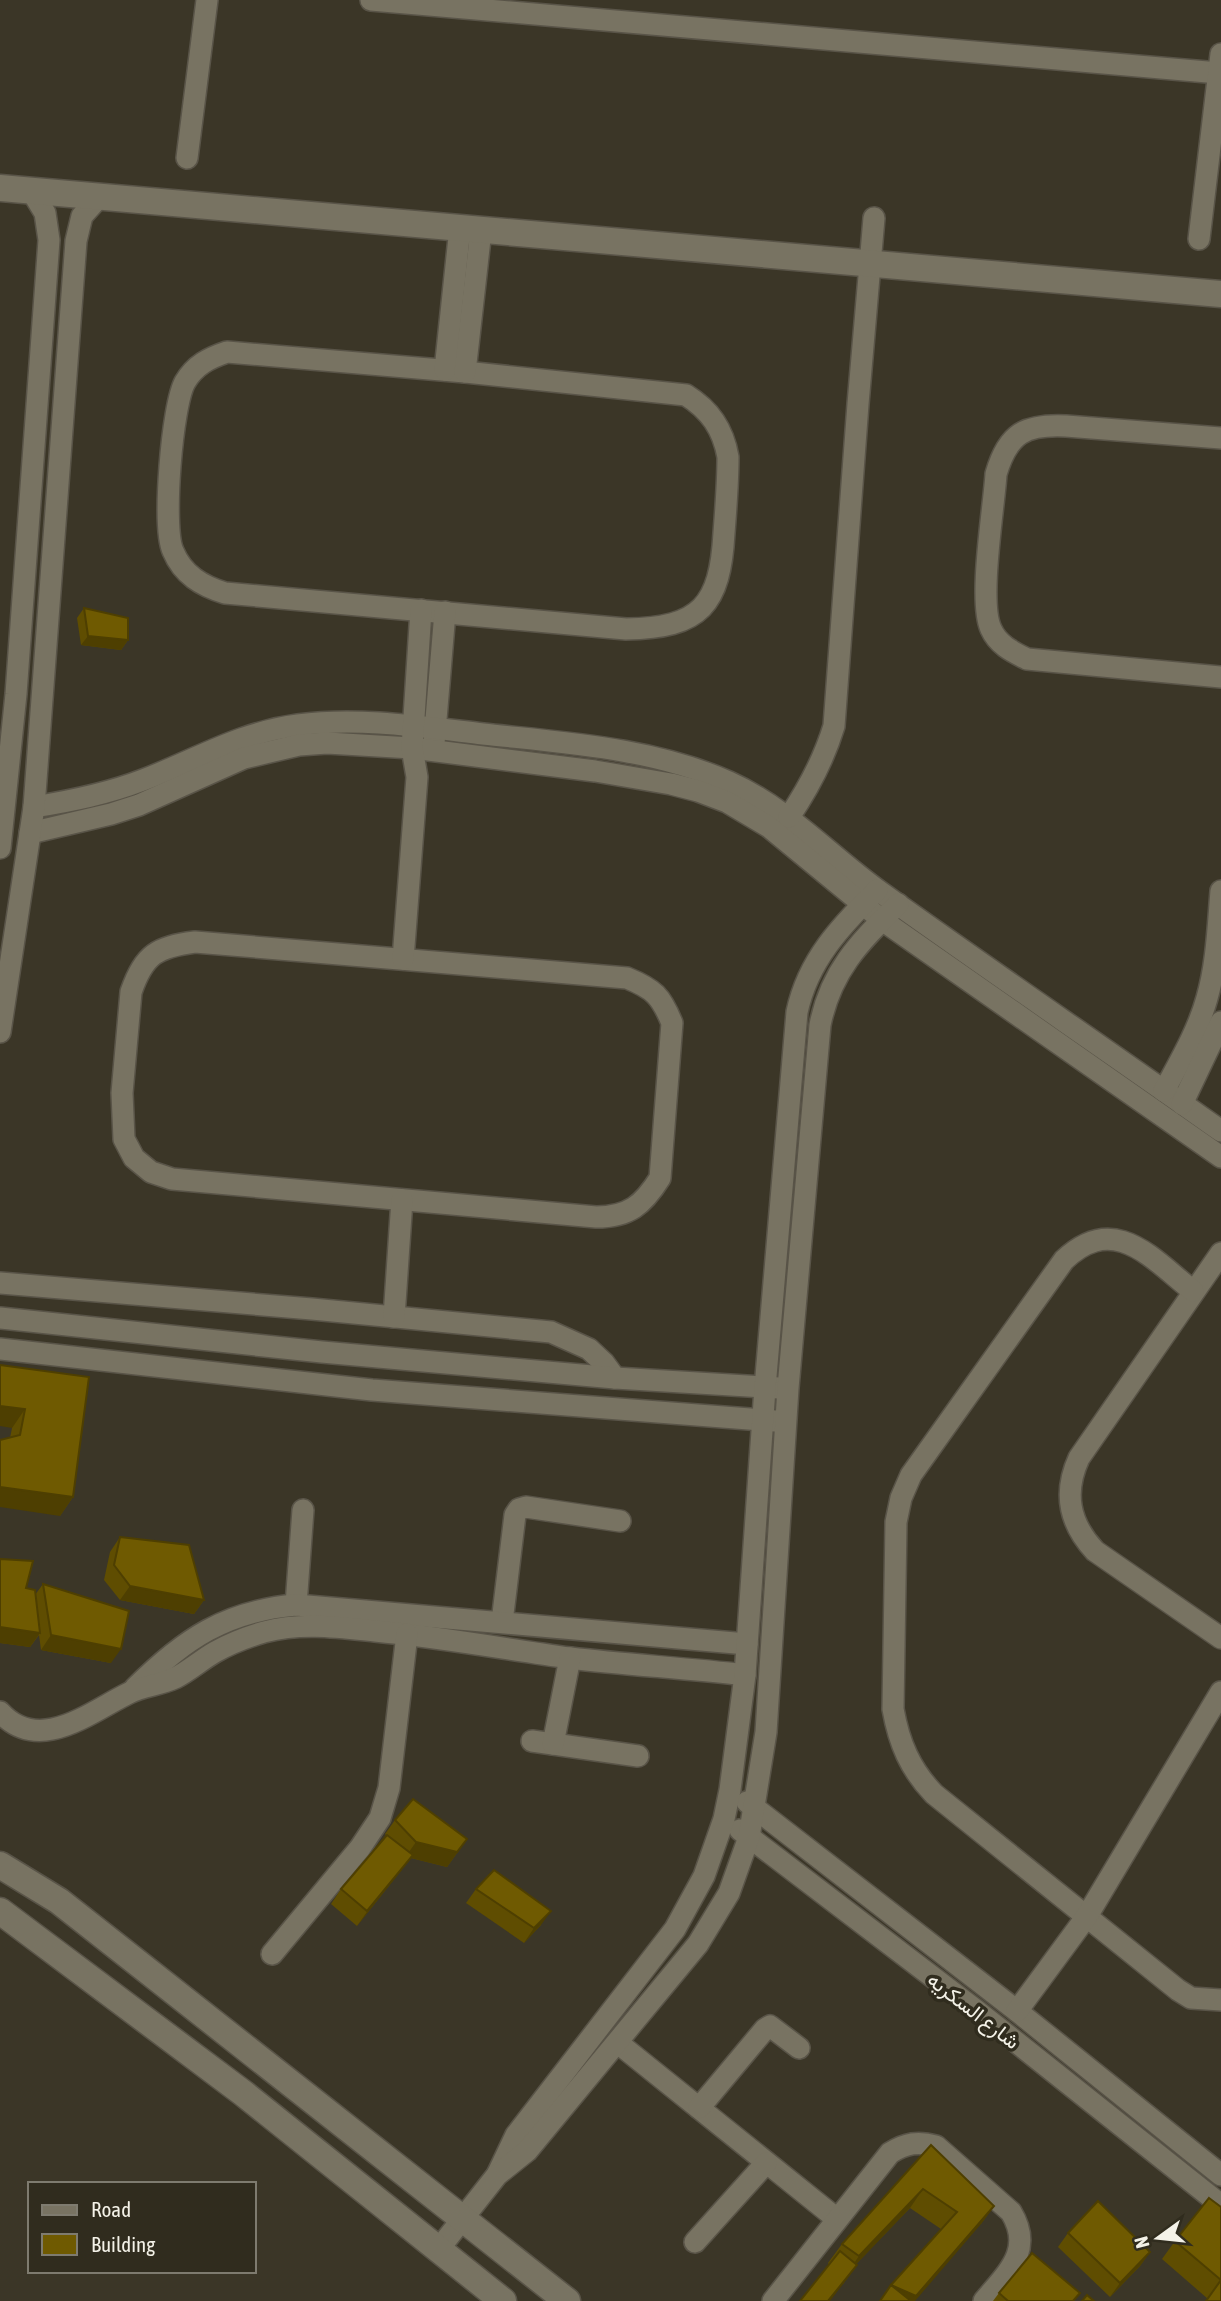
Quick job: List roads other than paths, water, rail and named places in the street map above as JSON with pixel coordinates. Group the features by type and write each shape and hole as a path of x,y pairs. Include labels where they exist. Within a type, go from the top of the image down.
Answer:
{"street":[{"path":"187,158 207,0"},
{"path":"371,0 1220,63 1199,239"},
{"path":"0,188 1221,294"},
{"path":"0,848 4,785 15,703 49,240 45,213 31,190"},
{"path":"0,1032 9,898 30,833 34,807 76,241 82,216 100,197"},
{"path":"789,817 826,751 834,726 874,218"},
{"path":"455,371 470,229"},
{"path":"235,352 676,393 686,395 698,403 719,427 728,457 723,561 716,586 700,609 677,623 663,627 626,629 421,610 225,593 192,578 172,550 167,513 176,422 184,384 194,369 209,358 235,352"},
{"path":"1221,438 1047,425 1027,428 1020,433 1002,454 996,474 986,607 991,630 1007,650 1027,659 1221,677"},
{"path":"402,959 417,777 412,748 421,610"},
{"path":"417,777 434,751 445,612"},
{"path":"15,703 40,705"},
{"path":"34,807 76,800 144,780 237,738 269,730 334,723 436,728 582,745 664,759 729,782 759,797 789,817 870,897 882,920 1221,1157"},
{"path":"30,833 130,808 244,758 271,750 327,743 412,748 595,771 671,784 727,802 769,827 870,897 898,904 1221,1131"},
{"path":"1164,1091 1201,1018 1212,977 1219,931 1221,891"},
{"path":"497,2175 516,2135 675,1929 704,1876 724,1819 745,1675 762,1421 796,1023 800,998 811,968 820,953 870,897"},
{"path":"438,2250 497,2175 527,2151 698,1944 729,1893 749,1837 766,1732 785,1421 820,1025 828,994 838,973 852,952 898,904"},
{"path":"195,942 402,959 626,978 648,986 664,1002 671,1023 660,1178 648,1196 631,1210 611,1217 596,1217 172,1178 151,1172 134,1158 124,1139 121,1117 131,992 137,972 150,956 168,945 195,942"},
{"path":"1182,1104 1221,1022"},
{"path":"796,1023 820,1025"},
{"path":"394,1317 402,1200"},
{"path":"1193,1291 1127,1241 1094,1240 1077,1248 1064,1260 911,1475 898,1510 892,1709 904,1752 920,1780 934,1794 1178,1990 1191,1998 1221,2000"},
{"path":"1221,1253 1079,1458 1071,1479 1069,1502 1076,1525 1095,1551 1221,1638"},
{"path":"0,1283 551,1332 589,1349 615,1378"},
{"path":"0,1318 322,1352 615,1378 788,1388"},
{"path":"0,1349 372,1390 785,1421"},
{"path":"502,1622 515,1515 519,1509 526,1507 620,1521"},
{"path":"296,1605 303,1510"},
{"path":"131,1692 166,1658 219,1622 270,1607 296,1605 747,1644"},
{"path":"0,1712 16,1725 45,1730 75,1722 131,1692 175,1678 241,1639 267,1631 320,1625 407,1634 570,1658 745,1675"},
{"path":"272,1954 360,1848 380,1818 389,1788 407,1634"},
{"path":"570,1658 542,1743 638,1755"},
{"path":"1017,2011 1087,1916 1221,1692"},
{"name":"شارع السكريه","path":"730,1790 1017,2011 1221,2175"},
{"name":"شارع السكريه","path":"724,1819 976,2010 1221,2205"},
{"path":"0,1865 59,1901 567,2301"},
{"path":"0,1911 243,2093 503,2301"},
{"path":"699,2108 765,2029 770,2026 799,2048"},
{"path":"618,2043 837,2218"},
{"path":"773,2301 890,2153 900,2146 912,2143 936,2146 1011,2212 1019,2225 1021,2242 1017,2257 984,2301"},
{"path":"695,2242 766,2163"}]}
